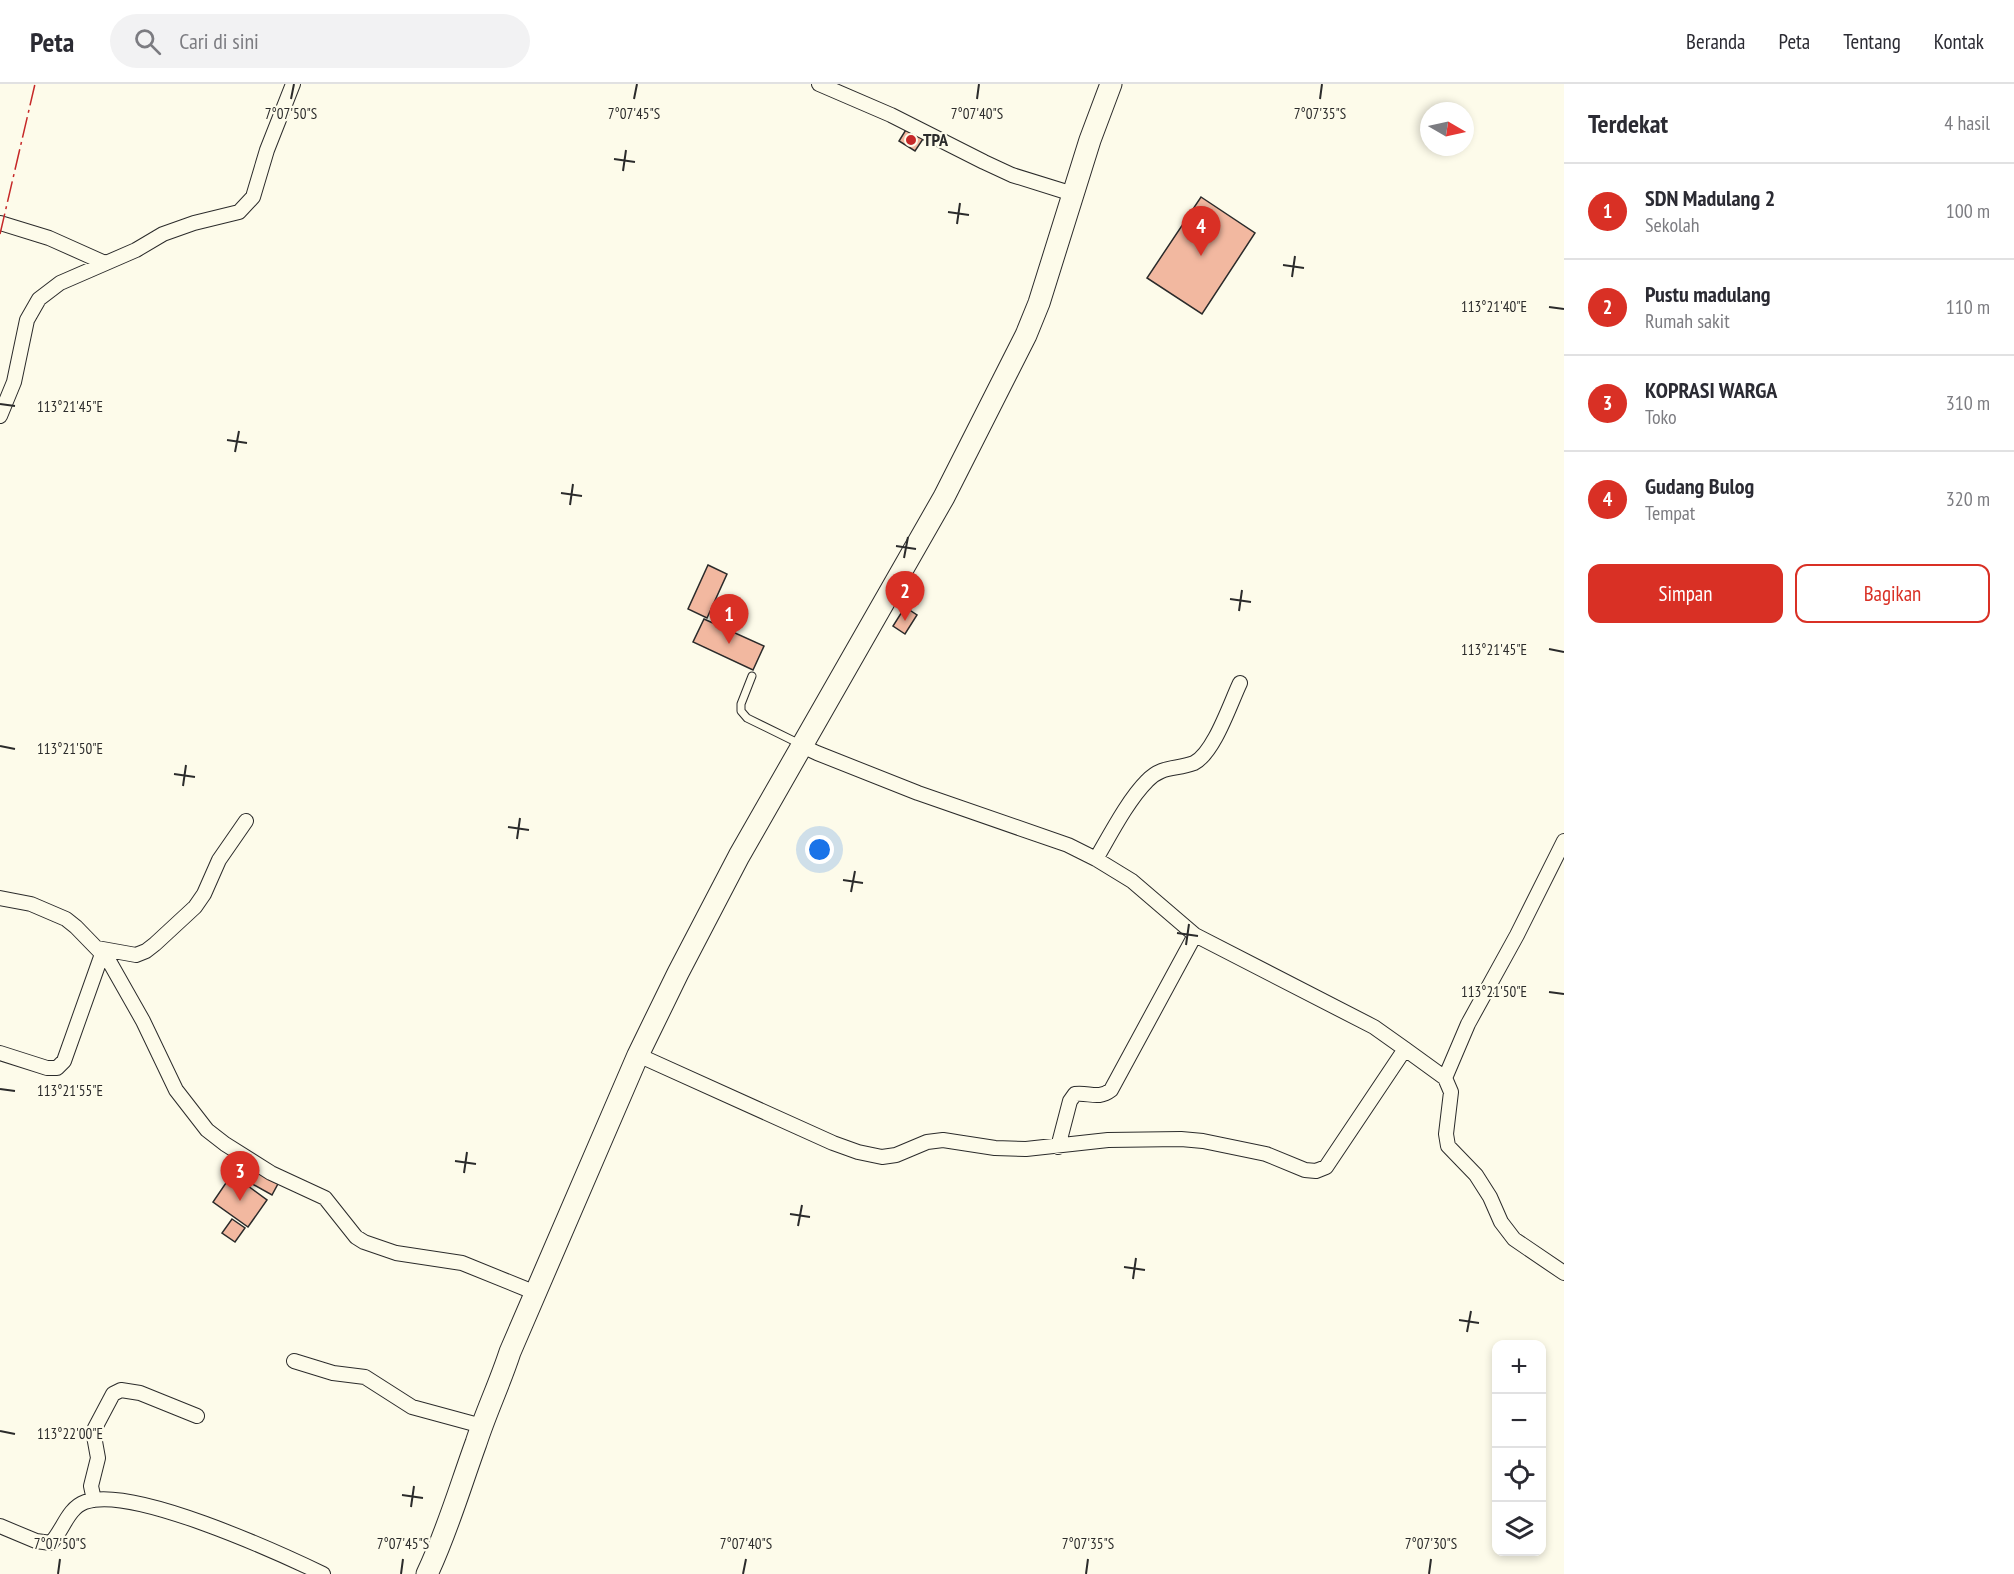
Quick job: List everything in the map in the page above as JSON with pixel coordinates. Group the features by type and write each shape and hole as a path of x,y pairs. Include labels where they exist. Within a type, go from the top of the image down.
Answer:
{"main road":[{"path":"427,1574 442,1541 510,1352 638,1055 739,856 944,497 1026,334 1039,303 1090,140 1112,84"}],"street":[{"path":"0,416 14,382 22,337 31,310 49,290 69,278 135,250 178,228 233,215 247,206 253,196 267,150 293,84"},
{"path":"828,86 1012,175 1073,194"},
{"path":"0,223 49,238 105,263"},
{"path":"1096,859 1139,789 1149,779 1164,769 1190,764 1201,759 1209,748 1240,683"},
{"path":"802,746 918,793 1068,845 1096,859 1132,881 1195,935 1374,1027 1406,1049 1444,1078 1451,1092 1446,1134 1448,1146 1476,1175 1490,1197 1501,1222 1514,1239 1564,1273"},
{"path":"99,951 136,955 155,944 195,906 204,894 219,860 246,821"},
{"path":"1444,1078 1468,1024 1517,935 1564,841"},
{"path":"0,897 31,904 66,919 109,961 144,1021 176,1090 207,1130 225,1144 271,1173 325,1198 356,1238 364,1242 396,1253 462,1263 536,1293"},
{"path":"1058,1147 1070,1101 1075,1094 1104,1095 1111,1090 1195,935"},
{"path":"0,1053 47,1068 57,1068 64,1062 99,951"},
{"path":"638,1055 858,1152 882,1157 896,1155 927,1142 943,1140 995,1148 1026,1149 1108,1140 1154,1138 1203,1141 1266,1154 1305,1170 1316,1171 1326,1167 1406,1049"},
{"path":"294,1361 333,1373 365,1377 412,1407 482,1426"},
{"path":"94,1500 91,1486 98,1458 94,1432 113,1394 121,1390 140,1393 197,1416"},
{"path":"0,1526 36,1541 51,1543 73,1509 84,1502 122,1500 189,1518 323,1574"}],"lane":[{"path":"752,676 741,704 741,711 747,718 802,746"}],"building":[{"name":"TPA","path":"907,128 923,139 915,151 899,141"},
{"path":"1201,197 1255,233 1202,314 1147,278"},
{"path":"708,565 727,574 707,618 688,609"},
{"path":"905,607 917,615 905,634 893,626"},
{"path":"704,619 764,646 753,670 693,642"},
{"path":"255,1165 280,1180 272,1195 247,1181"},
{"path":"232,1174 267,1200 248,1227 213,1202"},
{"path":"232,1219 245,1228 235,1242 222,1233"}],"power":[{"path":"0,234 35,84"}],"place":[{"name":"TPA","path":"911,140"},
{"name":"Gudang Bulog","path":"1201,256"},
{"name":"Pustu madulang","path":"905,621"},
{"name":"SDN Madulang 2","path":"729,644"},
{"name":"KOPRASI WARGA","path":"240,1201"}]}
